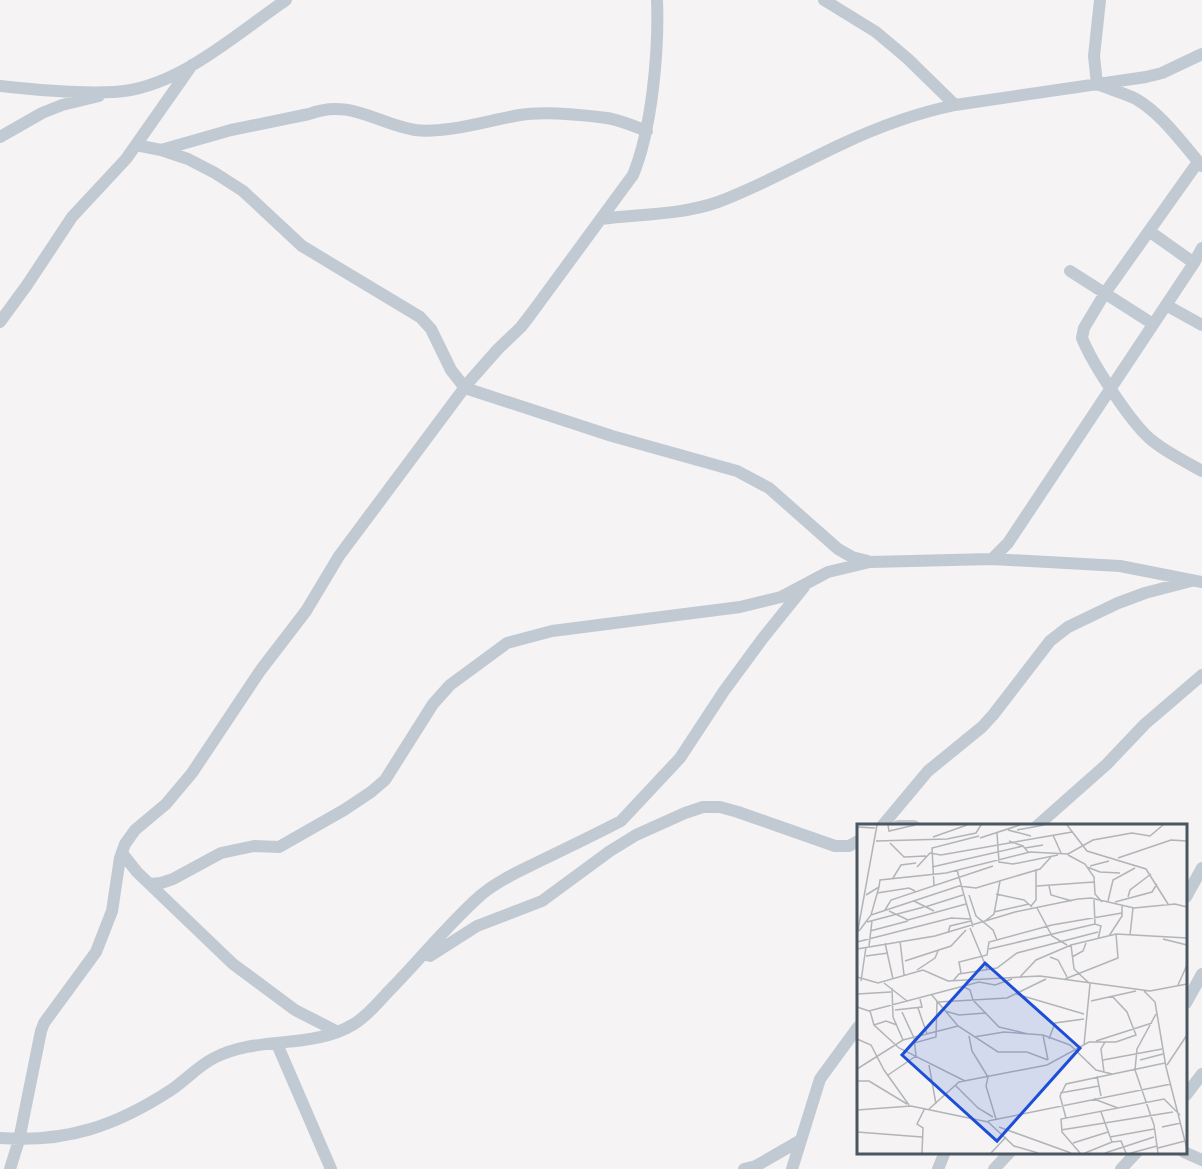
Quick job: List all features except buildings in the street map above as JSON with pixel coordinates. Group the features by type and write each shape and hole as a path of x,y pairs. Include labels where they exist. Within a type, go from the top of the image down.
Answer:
{"street":[{"path":"0,137 42,113 62,105 149,84 176,74 285,0"},
{"path":"10,1169 20,1140 41,1031 44,1023 96,952 112,910 125,844 135,830 171,799 192,773 260,671 306,610 339,556 465,388 498,349 526,321 633,175 641,157 647,130 654,64 657,0"},
{"path":"824,0 876,32 935,84 955,105"},
{"path":"1097,84 1094,56 1100,0"},
{"path":"601,219 657,214 717,202 782,174 844,143 930,110 1162,73 1202,54"},
{"path":"0,322 72,217 81,205 114,174 192,65"},
{"path":"1097,84 1136,99 1160,118 1200,164 1105,293 1083,328 1082,338 1111,388 1138,427 1152,441 1202,471"},
{"path":"0,86 115,92"},
{"path":"161,150 231,130 319,110 342,109 368,114 392,124 417,130 450,129 473,123 534,114 609,119 647,130"},
{"path":"136,145 188,159 224,179 243,191 302,246 420,317 431,328 451,370 465,388 612,436 737,471 769,488 838,549 870,562"},
{"path":"1149,231 1194,263"},
{"path":"992,558 1008,543 1202,248"},
{"path":"1070,272 1153,324"},
{"path":"1166,305 1202,326"},
{"path":"150,884 173,879 221,853 254,846 279,847 371,792 385,780 433,704 450,685 507,643 552,631 707,610 740,608 782,597 810,580 870,562 992,558 1119,566 1199,581"},
{"path":"0,1138 20,1140 54,1138 88,1131 111,1123 172,1090 202,1065 218,1056 262,1045 315,1039 338,1032 356,1023 414,967 465,910 483,894 502,880 621,821 633,810 680,758 724,691 810,580"},
{"path":"883,824 928,771 982,727 993,715 1050,640 1068,627 1118,603 1146,593 1199,581"},
{"path":"1038,824 1107,765 1146,724 1202,675"},
{"path":"414,967 477,926 542,901 610,851 636,835 703,807 720,807 738,812 835,846 849,846 857,842"},
{"path":"122,853 131,865 233,964 295,1010 338,1032"},
{"path":"1187,872 1202,867"},
{"path":"1187,893 1202,867"},
{"path":"1187,1000 1202,974"},
{"path":"792,1169 820,1079 857,1028"},
{"path":"277,1044 330,1169"},
{"path":"1187,1093 1202,1074"},
{"path":"744,1169 756,1166 801,1140"},
{"path":"1187,1153 1202,1160"},
{"path":"938,1169 944,1154"},
{"path":"995,1168 1008,1154"},
{"path":"1121,1169 1135,1154"}]}
